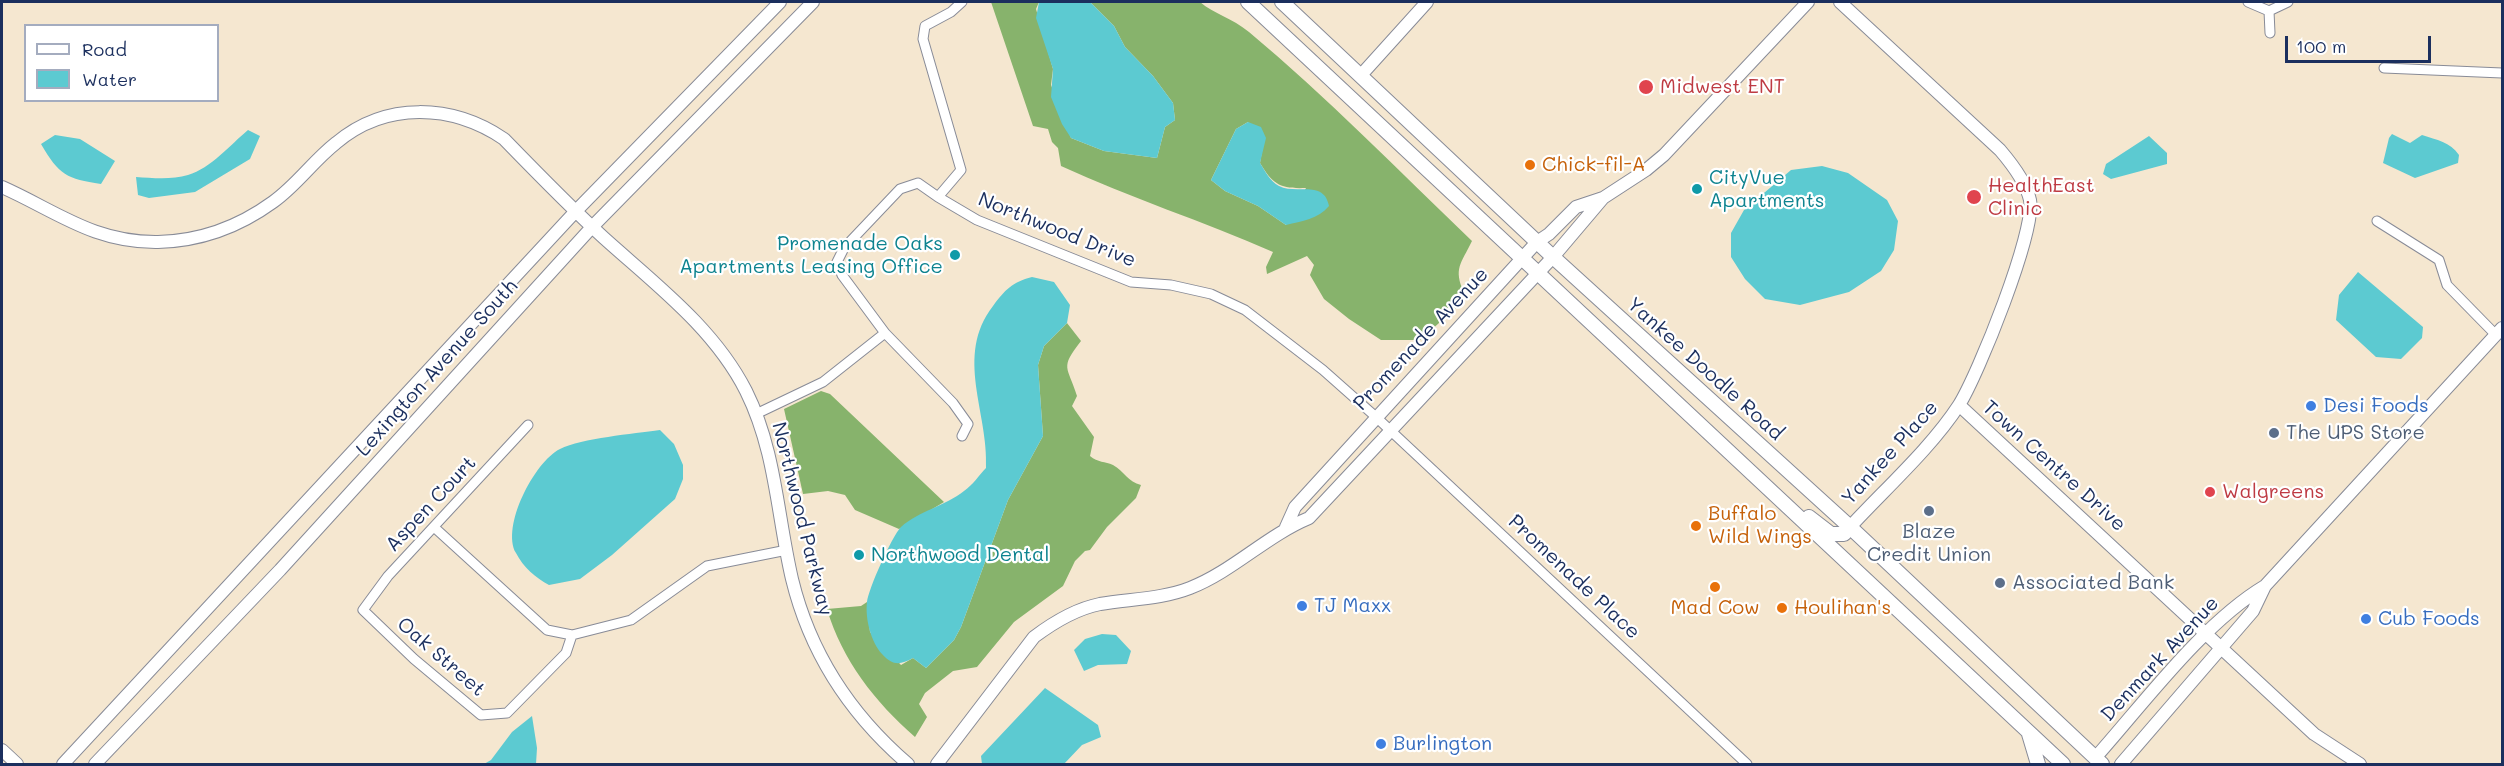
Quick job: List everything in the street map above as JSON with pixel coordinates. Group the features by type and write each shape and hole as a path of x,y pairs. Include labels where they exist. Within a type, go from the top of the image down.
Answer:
{"main road":[{"path":"1248,2 2063,765"},
{"name":"Yankee Doodle Road","path":"1282,2 1362,74 1553,257 1850,527 2096,762"},
{"path":"1743,466 1832,534 1844,534 1850,527"},
{"path":"2028,732 2038,765"}],"street":[{"name":"Lexington Avenue South","path":"63,765 575,212 780,2"},
{"name":"Lexington Avenue South","path":"95,765 280,570 592,227 813,2"},
{"name":"Northwood Drive","path":"938,197 961,170 923,39 925,26 951,12 962,2"},
{"path":"1362,74 1427,2"},
{"name":"Promenade Avenue","path":"1286,527 1295,507 1537,242 1549,234 1576,207 1603,198 1646,170 1664,155 1808,2"},
{"name":"Town Centre Drive","path":"1840,2 2000,150 2016,169 2030,201 2027,238 1979,366 1959,405 2314,734 2360,765"},
{"path":"2248,2 2269,11 2288,2"},
{"path":"2269,11 2270,33"},
{"path":"2384,68 2502,73"},
{"name":"Northwood Parkway","path":"2,187 73,225 106,236 159,242 194,237 227,228 274,202 334,144 361,126 392,115 431,112 470,120 504,139 575,212 711,339 735,373 766,438 787,550 801,609 823,660 856,712 880,740 908,765"},
{"name":"Northwood Drive","path":"885,333 842,275 837,262 844,248 900,189 918,183 977,220 1131,282 1171,285 1199,291 1245,309 1323,370 1376,417"},
{"name":"Promenade Avenue","path":"936,765 1034,637 1046,628 1091,606 1188,589 1222,571 1286,527 1309,518 1389,429 1553,257 1603,198"},
{"path":"2377,221 2439,260 2447,285 2499,331"},
{"name":"Denmark Avenue","path":"2096,762 2206,634 2240,601 2265,586 2499,331"},
{"path":"756,414 823,382 885,333 953,403 968,424 962,436"},
{"name":"Yankee Place","path":"1850,527 1959,405"},
{"name":"Promenade Place","path":"1376,417 1747,765"},
{"name":"Aspen Court","path":"363,610 388,576 435,528 528,425"},
{"path":"435,528 547,630 573,635 624,623 638,616 707,566 787,550"},
{"name":"Denmark Avenue","path":"2121,765 2253,611 2265,586"},
{"name":"Oak Street","path":"363,610 414,659 482,715 507,713 566,653 573,635"},
{"path":"2,750 17,765"}],"green space":[{"path":"991,2 1039,2 1036,9 1053,69 1051,85 1071,138 1104,151 1157,158 1165,127 1175,120 1173,103 1153,76 1125,47 1114,26 1090,2 1200,2 1243,27 1278,57 1335,108 1472,241 1459,272 1464,293 1458,306 1420,340 1381,340 1324,299 1310,275 1314,265 1307,256 1267,274 1266,267 1273,252 1061,166 1058,148 1052,142 1048,129 1033,126","holes":["1248,122 1262,151 1260,163 1274,181 1290,188 1306,188 1286,225 1258,206 1225,191 1211,180 1236,129"]},
{"path":"1067,323 1081,341 1070,357 1067,368 1077,396 1072,406 1094,437 1090,456 1113,465 1141,485 1136,498 1107,527 1090,550 1085,551 1075,561 1063,586 1014,622 977,667 953,671 925,693 919,704 927,717 915,737 886,709 851,663 833,628 827,609 861,606 867,602 870,632 901,665 913,658 926,668 954,640 961,627 1008,500 1043,436 1038,365 1044,346"},
{"path":"821,391 830,394 944,502 899,529 855,510 845,495 828,491 803,494 784,409"}],"water":[{"path":"1039,2 1090,2 1114,26 1125,47 1153,76 1173,103 1175,120 1165,127 1157,158 1104,151 1071,138 1062,124 1051,97 1053,69 1036,18"},
{"path":"1248,122 1261,127 1266,138 1260,163 1270,179 1286,188 1315,190 1321,193 1329,206 1325,210 1309,219 1286,225 1258,206 1225,191 1211,180 1236,129"},
{"path":"248,130 260,136 250,159 195,192 149,198 138,195 136,177 175,178 196,172 212,162"},
{"path":"2392,134 2410,143 2422,135 2443,142 2459,155 2458,163 2415,178 2383,163"},
{"path":"55,135 80,139 115,161 101,184 65,174 53,163 41,144"},
{"path":"2149,136 2167,153 2167,164 2111,179 2103,174 2106,164"},
{"path":"1822,166 1848,173 1887,200 1898,221 1894,250 1881,271 1849,292 1800,305 1765,299 1745,279 1731,257 1731,233 1744,210 1791,170"},
{"path":"2358,272 2423,327 2422,338 2401,359 2376,357 2336,320 2339,295"},
{"path":"1032,277 1054,282 1070,305 1067,323 1044,346 1038,365 1043,436 1008,500 961,627 954,640 926,668 913,658 900,663 893,662 878,649 870,630 867,602 871,586 901,527 908,521 957,496 970,486 986,468 986,447 974,365 976,345 982,325 1001,295 1014,284"},
{"path":"660,430 674,444 683,465 683,479 675,499 612,555 580,579 549,585 530,572 516,553 513,528 516,512 523,496 540,467 550,456 560,449 581,442"},
{"path":"1102,634 1116,635 1131,651 1127,664 1098,665 1084,671 1074,650 1085,639"},
{"path":"1045,688 1098,725 1101,737 1082,745 1064,764 982,764 981,756"},
{"path":"532,716 537,748 536,764 484,764 491,760 512,732"}],"place":[{"name":"Midwest ENT","path":"1646,87"},
{"name":"Chick-fil-A","path":"1530,165"},
{"name":"CityVue Apartments","path":"1697,189"},
{"name":"HealthEast Clinic","path":"1974,197"},
{"name":"Promenade Oaks Apartments Leasing Office","path":"955,255"},
{"name":"Desi Foods","path":"2311,406"},
{"name":"The UPS Store","path":"2274,433"},
{"name":"Walgreens","path":"2210,492"},
{"name":"Blaze Credit Union","path":"1929,511"},
{"name":"Buffalo Wild Wings","path":"1696,526"},
{"name":"Northwood Dental","path":"859,555"},
{"name":"Associated Bank","path":"2000,583"},
{"name":"Mad Cow","path":"1715,587"},
{"name":"TJ Maxx","path":"1302,606"},
{"name":"Houlihan's","path":"1782,608"},
{"name":"Cub Foods","path":"2366,619"},
{"name":"Burlington","path":"1381,744"}]}
